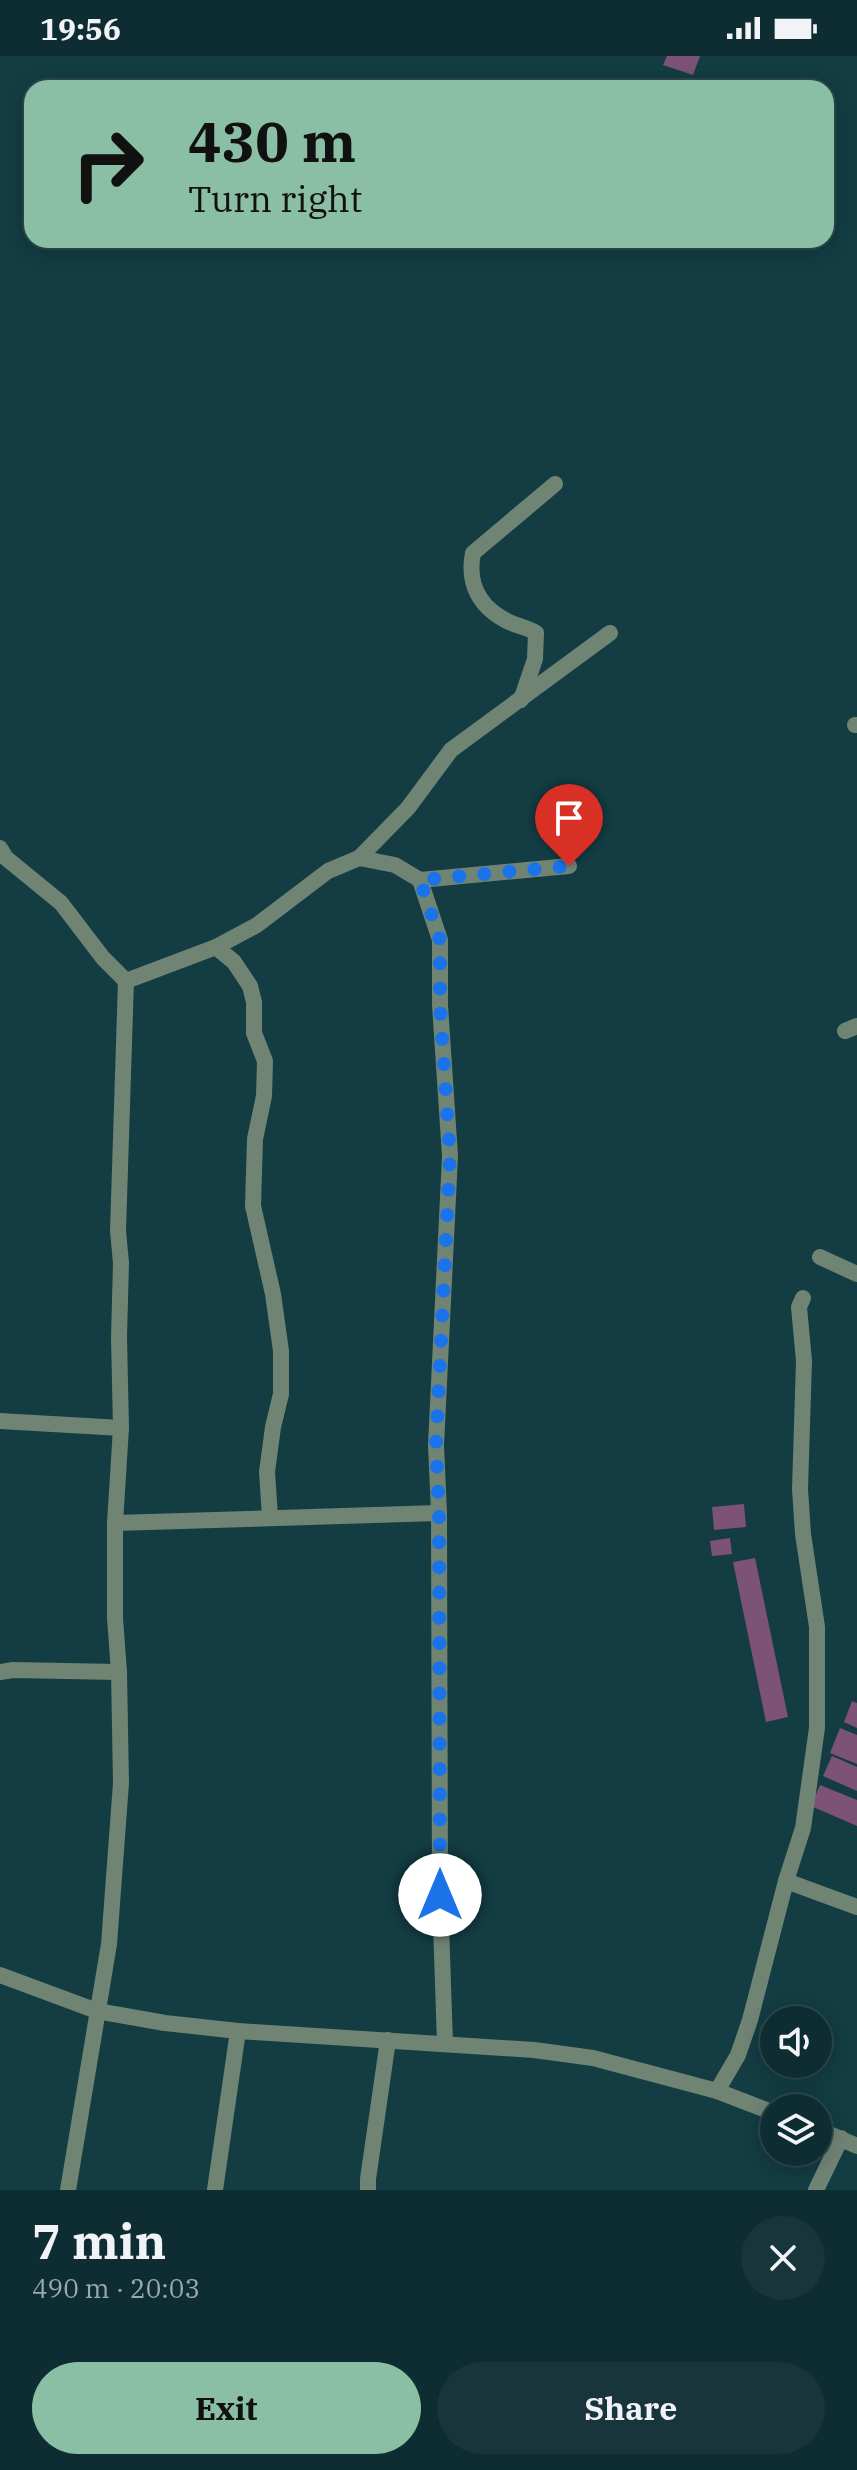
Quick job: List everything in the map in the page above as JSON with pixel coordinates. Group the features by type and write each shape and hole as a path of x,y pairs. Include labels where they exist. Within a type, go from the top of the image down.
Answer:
{"street":[{"path":"521,700 535,659 536,633 507,621 489,609 472,585 470,569 473,553 555,484"},
{"path":"126,981 216,947 257,925 328,871 359,858 408,808 451,750 610,633"},
{"path":"2,857 61,903 103,958 126,981 118,1231 121,1263 121,1428 115,1523 121,1783 109,1944 68,2190"},
{"path":"359,858 395,865 420,880 569,866"},
{"path":"420,880 440,940 440,1005 450,1156 436,1445 440,1895 445,2043"},
{"path":"216,947 234,962 250,986 254,1002 254,1033 265,1061 264,1096 255,1139 253,1206 273,1294 281,1351 281,1394 267,1472 270,1517"},
{"path":"820,1257 857,1274"},
{"path":"717,2091 738,2055 750,2020 803,1828 817,1728 817,1627 803,1534 800,1489 804,1361 799,1307 803,1298"},
{"path":"0,1421 121,1428"},
{"path":"115,1523 439,1513"},
{"path":"0,1672 119,1672"},
{"path":"786,1881 857,1907"},
{"path":"0,1975 97,2011 165,2023 238,2031 534,2050 593,2058 717,2091 760,2108"},
{"path":"215,2190 238,2031"},
{"path":"368,2190 388,2040"},
{"path":"832,2134 857,2146"},
{"path":"816,2190 841,2138"}],"building":[{"path":"667,56 700,56 693,75 663,65"},
{"path":"744,1504 746,1527 714,1530 712,1507"},
{"path":"730,1538 732,1554 712,1556 710,1541"},
{"path":"755,1558 788,1717 766,1722 733,1562"},
{"path":"852,1701 857,1703 857,1728 844,1722"},
{"path":"840,1728 857,1735 857,1764 830,1753"},
{"path":"832,1756 857,1767 857,1791 823,1776"},
{"path":"820,1785 857,1800 857,1826 811,1806"}],"route":[{"path":"440,1895 436,1445 450,1156 440,1005 440,940 420,880 569,866"}]}
